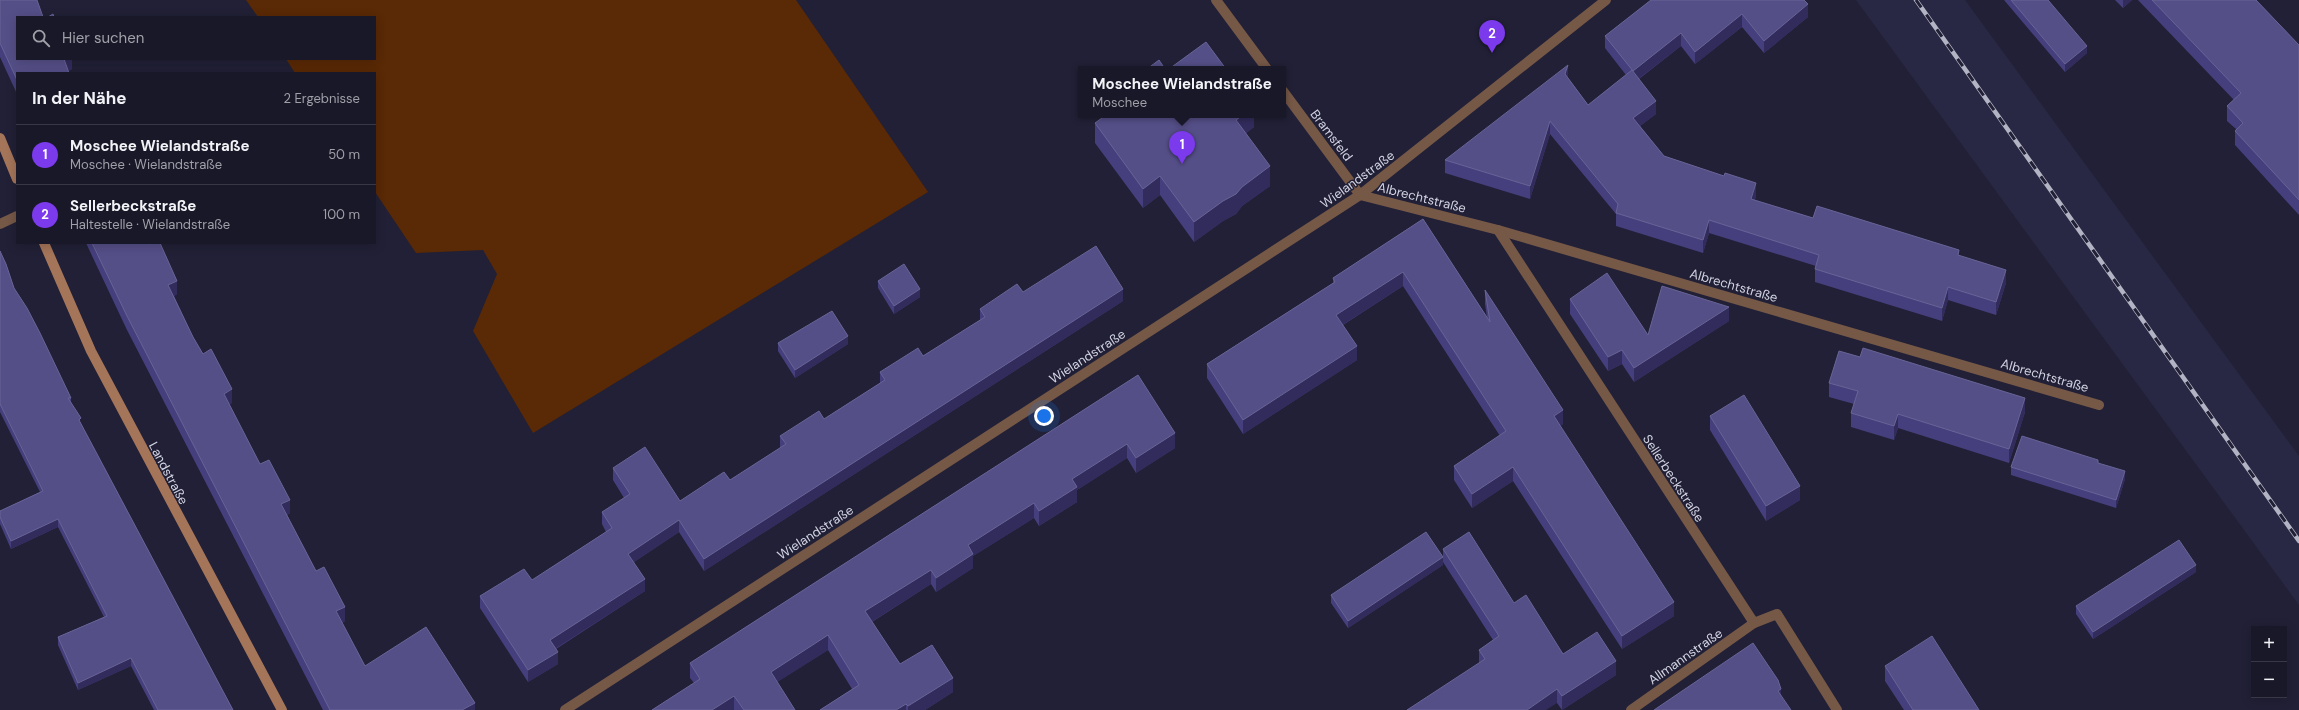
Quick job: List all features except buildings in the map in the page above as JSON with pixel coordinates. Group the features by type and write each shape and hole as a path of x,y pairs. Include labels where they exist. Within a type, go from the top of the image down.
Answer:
{"street":[{"path":"1216,0 1265,66"},
{"name":"Wielandstraße","path":"565,710 1360,195 1606,0"},
{"name":"Bramsfeld","path":"1286,95 1360,195"},
{"path":"0,138 16,177"},
{"name":"Albrechtstraße","path":"1360,195 1498,230 2099,404"},
{"path":"0,224 16,216"},
{"name":"Sellerbeckstraße","path":"1498,230 1754,624"},
{"name":"Landstraße","path":"44,244 91,351 282,710"},
{"path":"1754,624 1777,614 1838,710"},
{"name":"Allmannstraße","path":"1631,710 1754,624"}],"shaded area":[{"path":"246,0 796,0 928,192 533,433 473,331 497,274 483,250 416,253 376,193 376,72 294,72 287,60 376,60 376,16 257,16"},
{"path":"1856,0 1965,0 2299,456 2299,605"}],"railway":[{"path":"1916,0 2299,541"}],"place":[{"name":"Sellerbeckstraße","path":"1492,53"},
{"name":"Moschee Wielandstraße","path":"1182,164"}]}
